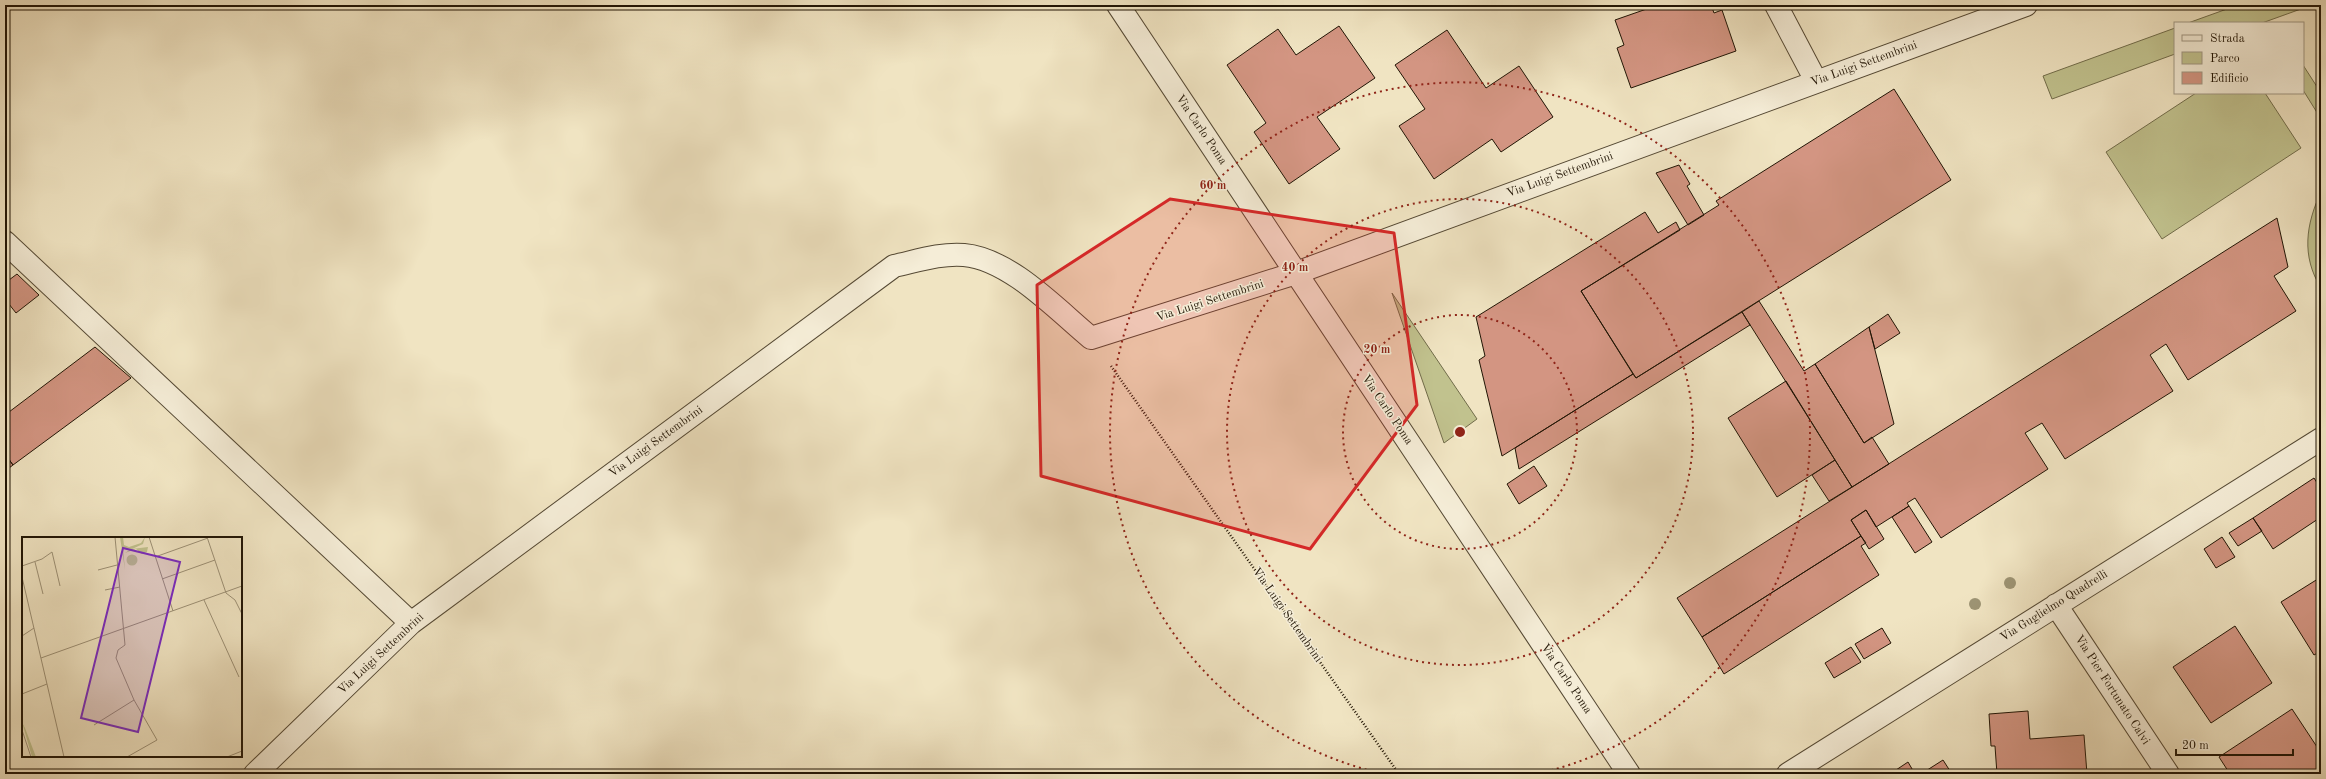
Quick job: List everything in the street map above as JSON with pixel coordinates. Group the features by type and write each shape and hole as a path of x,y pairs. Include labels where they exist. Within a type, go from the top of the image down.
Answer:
{"street":[{"name":"Via Carlo Poma","path":"1118,5 1629,774"},
{"path":"1776,5 1816,81"},
{"name":"Via Luigi Settembrini","path":"256,774 412,623 894,266 932,257 964,255 995,263 1023,282 1091,338 1296,273 2026,5"},
{"path":"5,242 412,623"},
{"name":"Via Guglielmo Quadrelli","path":"1788,774 2056,605 2320,442"},
{"name":"Via Pier Fortunato Calvi","path":"2056,605 2168,774"}],"path":[{"name":"Via Luigi Settembrini","path":"1091,338 1399,774"}],"highlighted area":[{"path":"1170,199 1394,233 1417,405 1310,549 1041,476 1037,285"}],"green space":[{"path":"2238,5 2312,5 2265,22 2191,22"},
{"path":"2174,28 2174,54 2052,99 2043,76"},
{"path":"2304,67 2321,93 2321,119 2304,92"},
{"path":"2194,94 2266,94 2301,148 2162,239 2106,152"},
{"path":"2321,192 2321,288 2310,264 2308,240 2312,216"},
{"path":"1392,293 1477,419 1444,443"}],"building":[{"path":"1658,5 1711,5 1714,13 1722,10 1736,51 1631,88 1617,48 1624,45 1615,20"},
{"path":"1339,26 1375,78 1317,117 1340,149 1289,184 1254,132 1266,123 1227,65 1278,29 1296,55"},
{"path":"1447,30 1486,88 1519,66 1553,117 1501,152 1492,139 1434,179 1399,126 1425,109 1395,65"},
{"path":"1894,89 1951,180 1636,378 1581,291 1719,205 1716,201"},
{"path":"1679,165 1690,184 1687,186 1704,215 1688,225 1656,173"},
{"path":"1645,212 1658,233 1676,222 1680,230 1581,291 1633,374 1502,456 1479,360 1485,356 1476,317"},
{"path":"2277,218 2288,267 2274,276 2296,311 2188,380 2166,344 2150,355 2173,391 2065,459 2042,423 2025,433 2048,469 1941,538 1915,498 1907,503 1909,506 1876,527 1866,510 1851,520 1861,536 1702,637 1677,598"},
{"path":"17,274 39,295 16,313 5,299 5,283"},
{"path":"1759,301 1804,371 1815,364 1864,443 1872,437 1889,464 1852,487 1742,312"},
{"path":"1742,312 1750,325 1519,469 1515,448 1633,374 1636,378"},
{"path":"1888,314 1900,333 1875,349 1869,327"},
{"path":"1869,327 1894,424 1864,443 1815,364"},
{"path":"95,347 131,378 13,465 5,454 5,415"},
{"path":"1786,381 1835,460 1777,497 1728,418"},
{"path":"5,454 13,465 5,471"},
{"path":"1835,460 1852,487 1829,501 1812,475"},
{"path":"1534,466 1547,486 1519,504 1507,484"},
{"path":"2314,478 2321,489 2321,517 2273,549 2253,518"},
{"path":"1909,506 1932,542 1915,553 1892,517"},
{"path":"1866,510 1884,539 1869,549 1851,520"},
{"path":"2253,518 2262,531 2238,546 2229,533"},
{"path":"1861,536 1866,543 1861,546 1879,575 1724,674 1702,637"},
{"path":"2222,537 2235,557 2216,568 2204,549"},
{"path":"2321,577 2321,651 2314,655 2281,602"},
{"path":"2235,626 2272,683 2211,723 2173,667"},
{"path":"1882,628 1891,643 1864,659 1855,644"},
{"path":"1851,647 1861,662 1834,678 1825,663"},
{"path":"2292,709 2321,753 2321,774 2230,774 2219,757"},
{"path":"2028,711 2030,739 2084,735 2087,774 1997,774 1995,746 1991,746 1989,714"},
{"path":"1943,760 1952,774 1921,774"},
{"path":"1908,762 1915,774 1890,774"}]}
